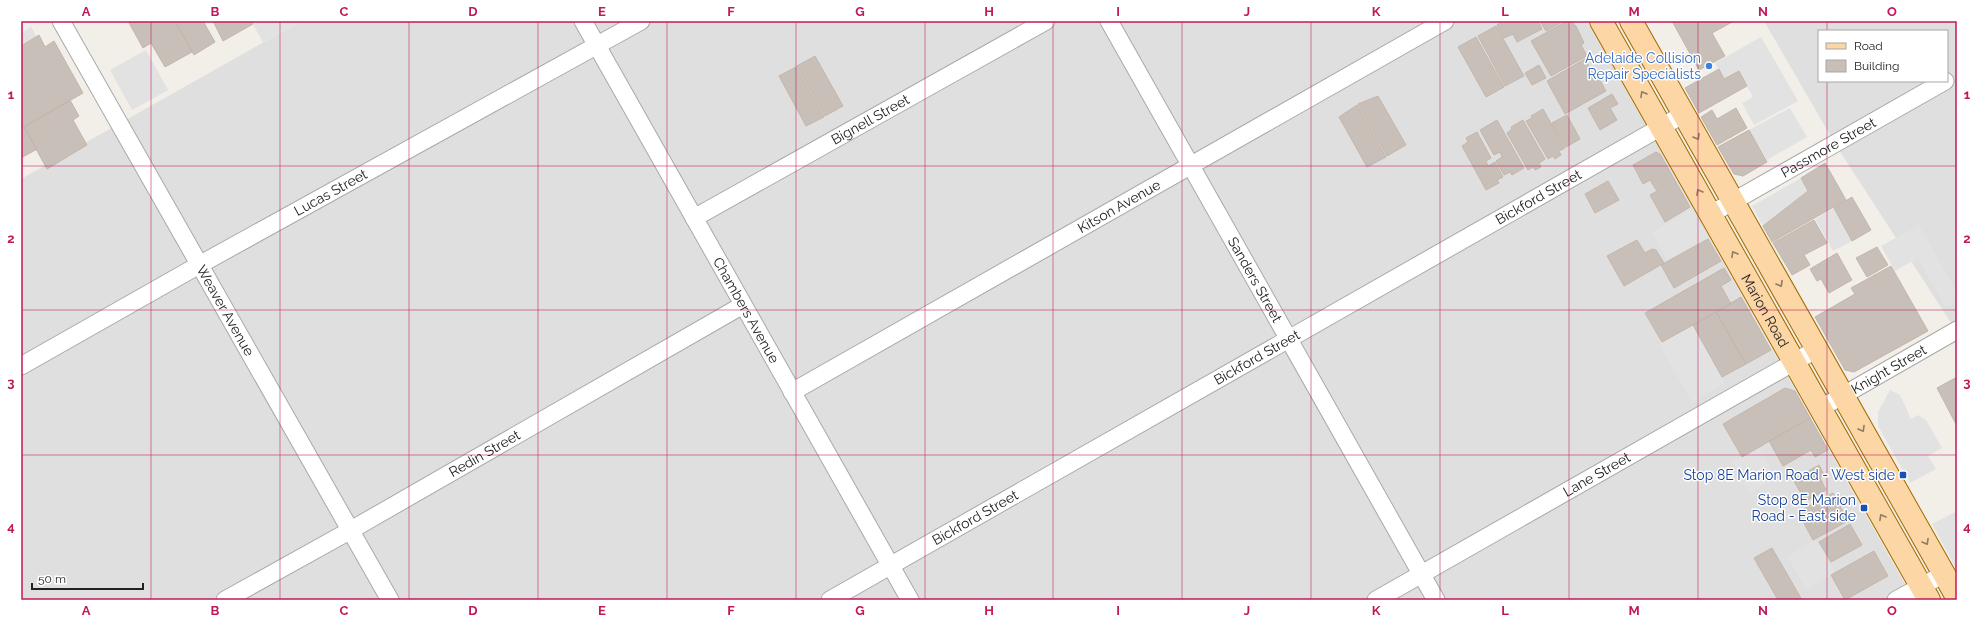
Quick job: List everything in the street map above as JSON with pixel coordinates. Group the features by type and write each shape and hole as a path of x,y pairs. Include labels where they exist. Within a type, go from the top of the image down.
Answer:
{"main road":[{"name":"Marion Road","path":"1601,21 1795,361 1925,593"},
{"name":"Marion Road","path":"1630,21 1957,597"}],"street":[{"name":"Weaver Avenue","path":"61,21 390,600"},
{"name":"Chambers Avenue","path":"583,21 910,600"},
{"name":"Lucas Street","path":"21,366 199,265 641,21"},
{"name":"Bignell Street","path":"694,218 1046,21"},
{"name":"Sanders Street","path":"1110,21 1436,600"},
{"name":"Kitson Avenue","path":"792,392 1445,21"},
{"name":"Passmore Street","path":"1948,80 1957,74"},
{"name":"Passmore Street","path":"1711,214 1944,82"},
{"name":"Bickford Street","path":"830,600 1290,340 1684,114"},
{"name":"Redin Street","path":"225,600 351,530 743,305"},
{"name":"Knight Street","path":"1821,408 1957,330"},
{"name":"Lane Street","path":"1376,600 1817,349"},
{"path":"1896,600 1925,593 1944,574"}],"shaded area":[{"path":"251,21 301,21 263,42"},
{"path":"301,21 1587,21 1914,600 21,600 21,179"},
{"path":"1764,21 1957,21 1957,332 1837,147"},
{"path":"31,27 37,37 21,46 21,33"},
{"path":"1761,37 1798,101 1754,125 1742,103 1753,97 1739,71 1724,79 1715,63"},
{"path":"146,50 168,90 132,110 110,70"},
{"path":"1790,108 1807,137 1767,160 1749,130"},
{"path":"1801,178 1808,191 1763,226 1752,206"},
{"path":"1834,208 1852,241 1833,251 1815,219"},
{"path":"1692,209 1708,238 1667,260 1652,232"},
{"path":"1919,225 1957,292 1957,302 1946,308 1918,258 1895,271 1881,246"},
{"path":"1693,325 1725,383 1692,402 1659,344"},
{"path":"1890,390 1900,395 1911,419 1918,415 1926,420 1942,448 1928,456 1936,469 1910,483 1878,426 1878,412"},
{"path":"1758,447 1776,478 1750,493 1732,462"},
{"path":"1957,511 1957,570 1932,524"},
{"path":"1816,540 1835,573 1806,589 1787,556"}],"building":[{"path":"128,21 175,21 192,52 165,67 151,43 143,48"},
{"path":"175,21 203,21 215,42 194,55"},
{"path":"213,21 251,21 253,24 223,41"},
{"path":"1503,21 1538,21 1542,29 1517,42 1513,34 1504,38 1497,25"},
{"path":"1540,21 1562,21 1562,22 1546,31"},
{"path":"1567,21 1572,21 1576,26 1584,43 1581,45 1587,56 1551,76 1531,41"},
{"path":"1672,21 1734,21 1712,33 1725,56 1699,70"},
{"path":"1496,26 1524,76 1505,86 1478,36"},
{"path":"39,35 45,47 54,41 83,93 24,127 21,121 21,46"},
{"path":"1476,37 1504,87 1486,97 1458,47"},
{"path":"815,56 843,106 825,116 797,66"},
{"path":"1585,59 1596,79 1598,77 1606,91 1565,114 1547,81"},
{"path":"1539,65 1546,78 1532,85 1525,73"},
{"path":"796,67 824,117 806,126 779,76"},
{"path":"1719,69 1724,79 1739,71 1747,86 1699,113 1685,88"},
{"path":"1612,94 1618,104 1610,108 1617,120 1600,130 1588,108"},
{"path":"1378,96 1406,145 1387,156 1358,104"},
{"path":"70,100 79,116 73,120 87,145 47,169 24,127"},
{"path":"1357,105 1386,157 1367,167 1339,117"},
{"path":"1736,108 1747,128 1717,145 1701,117 1712,110 1717,119"},
{"path":"1543,109 1565,148 1559,151 1561,155 1555,159 1553,156 1548,159 1526,121 1532,118 1531,116"},
{"path":"1567,115 1580,139 1566,147 1552,123"},
{"path":"1497,120 1524,168 1512,175 1510,172 1504,175 1496,161 1502,157 1500,152 1494,155 1480,130"},
{"path":"1523,120 1545,159 1539,163 1541,167 1535,170 1533,167 1528,170 1507,133 1512,129 1511,127"},
{"path":"21,121 37,149 21,158"},
{"path":"1749,130 1767,162 1743,176 1734,174 1718,147"},
{"path":"1477,132 1491,158 1486,161 1488,166 1495,162 1503,177 1497,180 1499,183 1486,190 1462,146 1468,142 1466,138"},
{"path":"1656,152 1660,154 1690,207 1665,222 1650,195 1657,191 1650,180 1643,184 1633,165"},
{"path":"1825,163 1846,200 1772,242 1763,226 1808,191 1801,178"},
{"path":"1608,181 1619,200 1595,213 1585,194"},
{"path":"1852,197 1871,230 1852,241 1834,208"},
{"path":"1814,220 1827,243 1804,255 1810,265 1792,275 1773,243"},
{"path":"1708,239 1721,261 1674,288 1661,265"},
{"path":"1637,240 1645,253 1652,249 1656,250 1664,263 1624,286 1607,256"},
{"path":"1877,247 1888,265 1867,277 1856,258"},
{"path":"1837,253 1852,280 1829,293 1821,279 1817,281 1810,269"},
{"path":"1891,266 1928,331 1854,372 1845,370 1815,317 1855,294 1851,288"},
{"path":"1724,268 1731,280 1721,286 1731,304 1662,342 1645,313"},
{"path":"1741,297 1771,350 1746,364 1716,312"},
{"path":"1716,312 1746,364 1722,377 1693,325"},
{"path":"1957,377 1957,426 1937,388"},
{"path":"1785,388 1795,391 1810,418 1742,457 1723,424"},
{"path":"1810,418 1828,450 1815,457 1811,450 1783,466 1769,441"},
{"path":"1819,465 1824,475 1820,478 1826,490 1806,501 1793,480"},
{"path":"1833,493 1848,521 1813,540 1798,512"},
{"path":"1850,524 1862,545 1831,562 1819,542"},
{"path":"1772,548 1802,600 1778,600 1754,558"},
{"path":"1874,551 1888,576 1845,600 1831,575"}],"place":[{"name":"Adelaide Collision Repair Specialists","path":"1709,66"},
{"name":"Stop 8E Marion Road - West side","path":"1903,475"},
{"name":"Stop 8E Marion Road - East side","path":"1864,508"}]}
